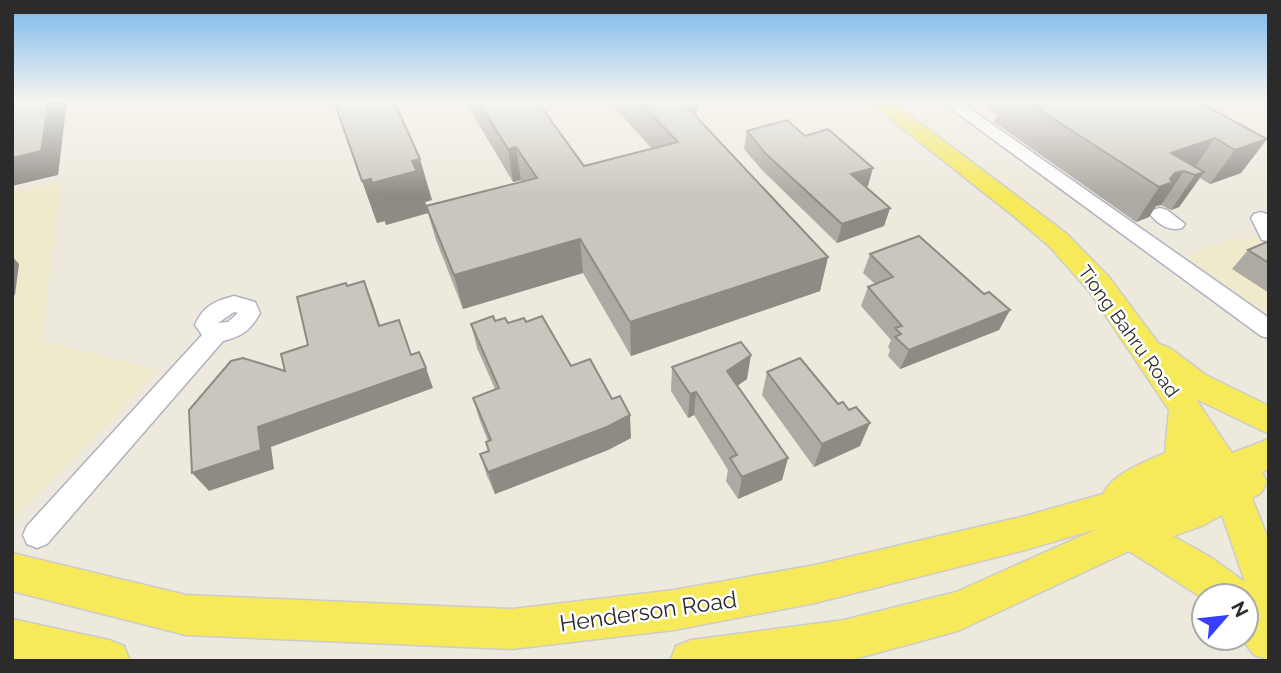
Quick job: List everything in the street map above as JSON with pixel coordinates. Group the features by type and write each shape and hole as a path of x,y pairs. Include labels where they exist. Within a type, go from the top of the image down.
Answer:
{"main road":[{"name":"Tiong Bahru Road","path":"919,132 1058,240 1099,284 1185,410 1229,482 1269,594"},
{"path":"1139,341 1195,384 1269,421"},
{"path":"1025,533 1123,495 1158,472 1181,462 1185,410"},
{"name":"Henderson Road","path":"691,661 844,641 958,611 1131,532 1189,514 1269,454"},
{"name":"Henderson Road","path":"12,572 186,615 512,629 674,610 828,581 1025,533 1170,492 1269,473"},
{"path":"1131,532 1213,582"},
{"path":"12,640 103,660"}],"lane":[{"path":"1001,132 1269,330"},
{"path":"37,535 217,333"}],"shaded area":[{"path":"61,181 42,341 159,370 12,521 12,192"},
{"path":"1232,238 1269,238 1269,322 1186,263 1188,255"}],"building":[{"path":"12,132 44,132 41,151 12,158"},
{"path":"345,132 408,132 420,159 412,161 417,171 372,183 371,179 362,181"},
{"path":"498,132 560,132 584,166 678,142 669,132 711,132 828,257 630,322 580,239 454,275 426,206 537,178 516,147 508,149"},
{"path":"748,132 801,132 805,136 832,132 873,168 851,174 890,208 842,224 765,153"},
{"path":"1075,132 1255,132 1267,139 1235,150 1215,138 1171,153 1204,172 1195,175 1184,171 1175,173 1170,179 1173,182 1159,187"},
{"path":"919,236 984,294 989,292 1010,310 909,350 895,337 901,334 895,328 902,326 868,287 893,277 870,254"},
{"path":"1269,241 1269,263 1248,250"},
{"path":"364,281 379,326 399,320 411,355 419,352 426,368 258,427 261,450 192,473 189,410 231,361 243,358 285,371 281,354 308,345 297,297 346,283 347,286"},
{"path":"493,316 495,321 505,318 508,323 524,318 526,322 542,316 571,366 590,359 612,399 620,396 630,415 607,427 488,472 480,454 489,451 486,442 491,440 473,398 499,388 471,324"},
{"path":"741,342 751,355 727,371 788,458 742,477 730,458 737,455 696,392 690,394 672,367"},
{"path":"800,358 838,404 843,402 849,410 856,407 870,423 822,444 767,372"}]}
